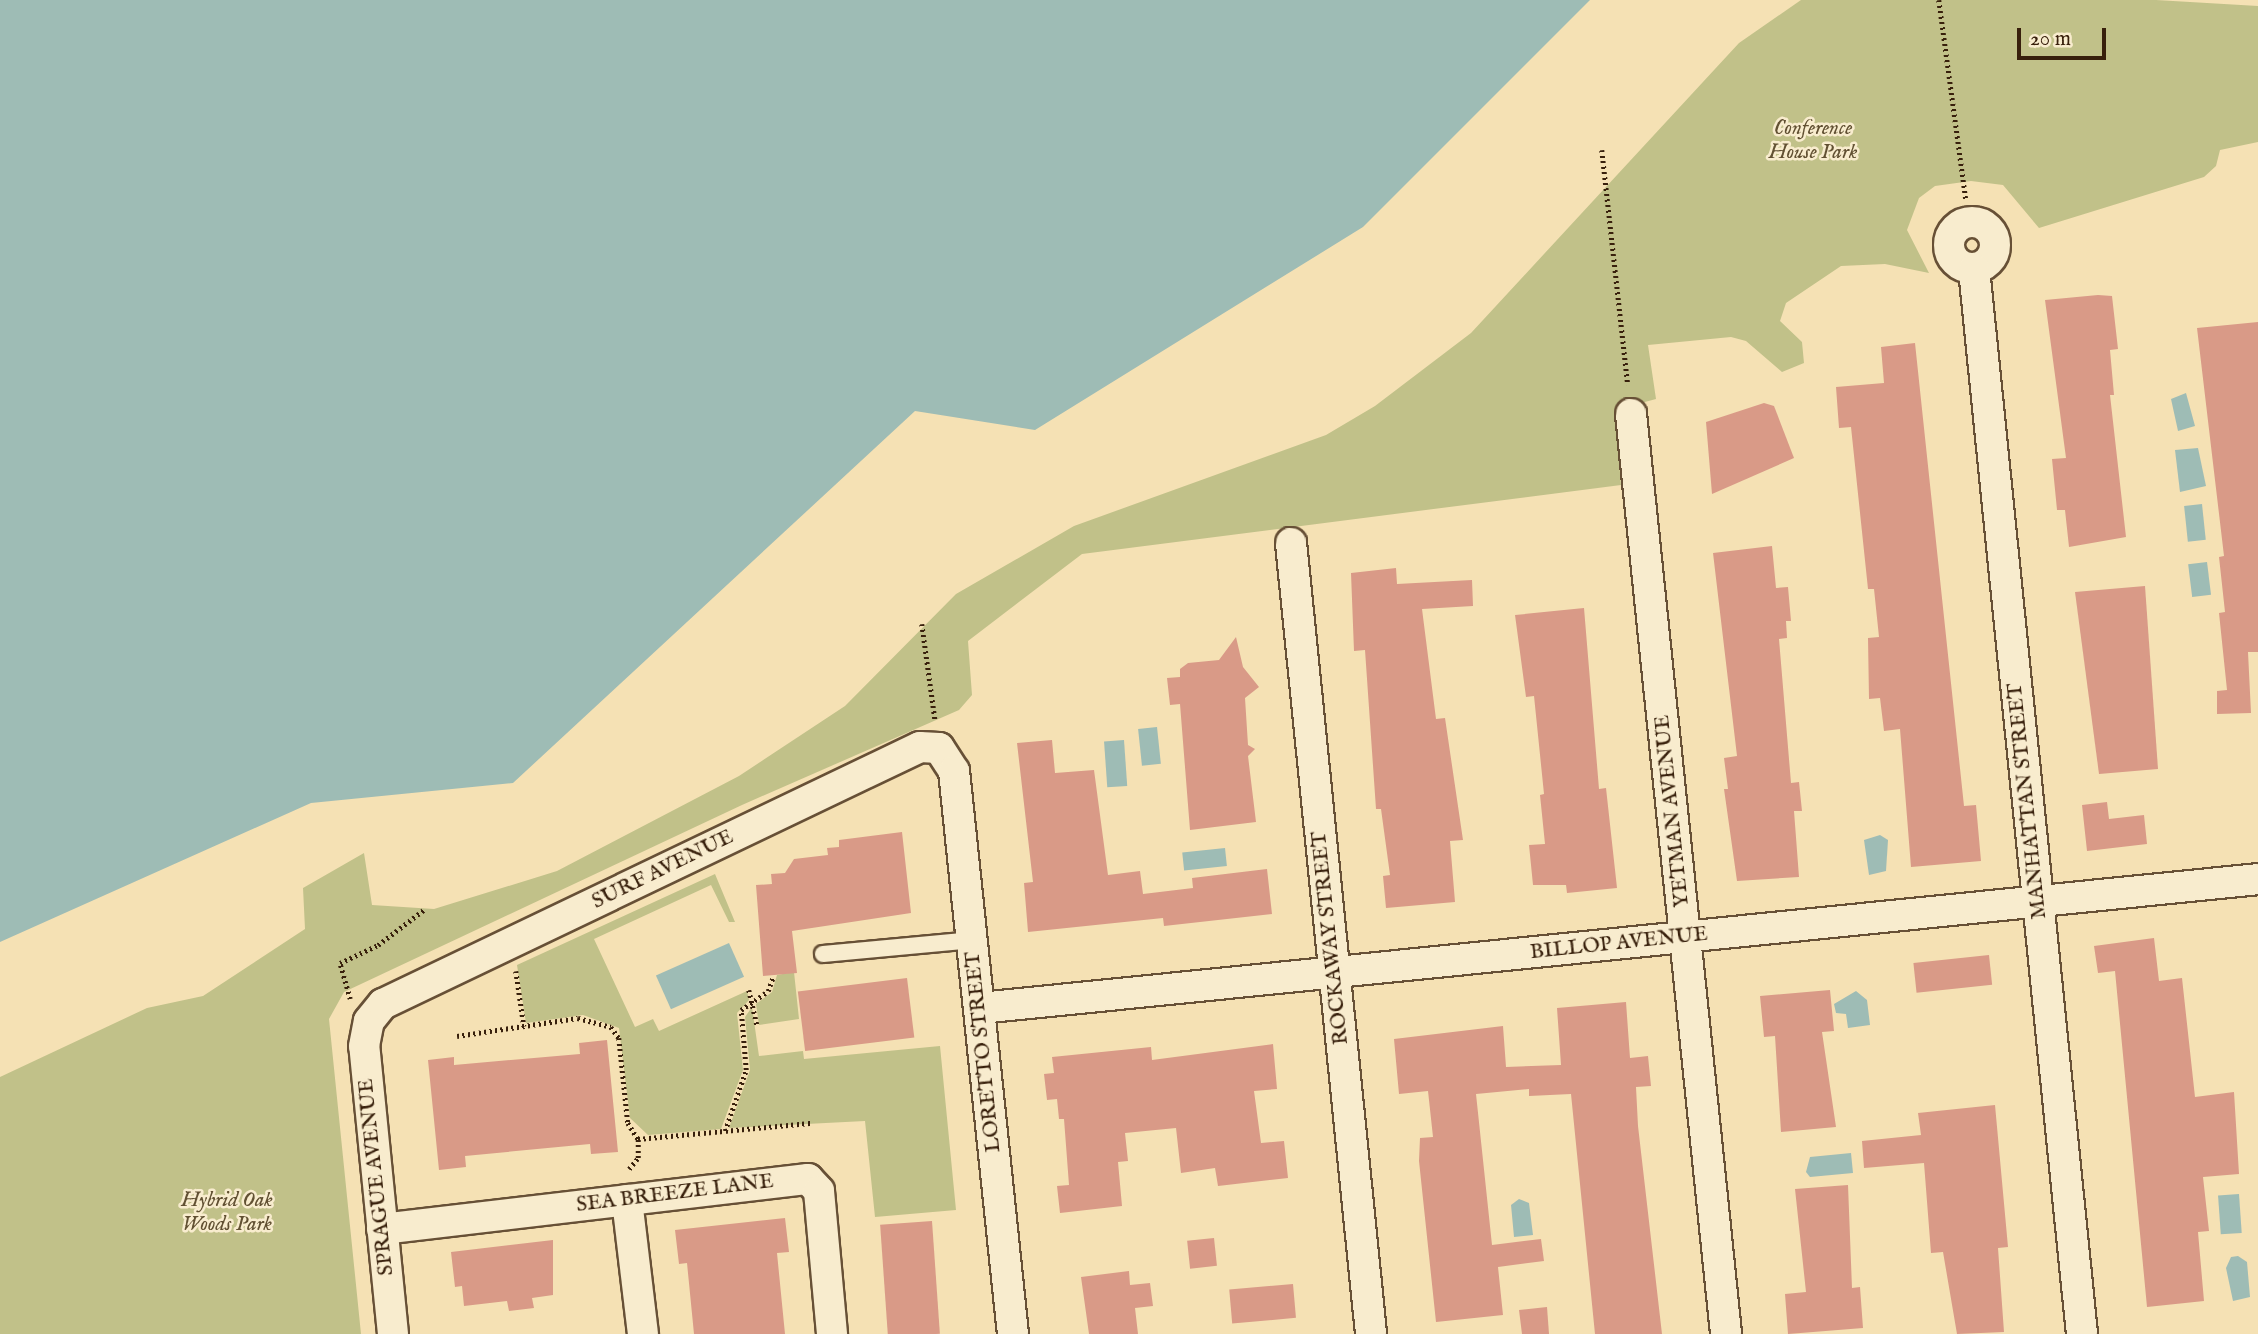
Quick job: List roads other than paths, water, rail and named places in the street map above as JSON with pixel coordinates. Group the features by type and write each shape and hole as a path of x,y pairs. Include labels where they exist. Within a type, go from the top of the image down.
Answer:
{"street":[{"name":"MANHATTAN STREET","path":"1974,269 2082,1334"},
{"name":"YETMAN AVENUE","path":"1631,414 1726,1334"},
{"name":"ROCKAWAY STREET","path":"1291,543 1371,1334"},
{"name":"SURF AVENUE","path":"369,1021 383,1004 907,752 947,759"},
{"name":"LORETTO STREET","path":"947,759 973,940 1013,1334"},
{"name":"BILLOP AVENUE","path":"980,1008 2258,879"},
{"name":"SPRAGUE AVENUE","path":"369,1021 364,1046 393,1334"},
{"name":"SEA BREEZE LANE","path":"382,1230 801,1178 814,1181 832,1334"},
{"path":"627,1200 643,1334"}],"lane":[{"path":"823,954 973,940"}],"water":[{"path":"0,0 1590,0 1363,227 1035,430 915,411 513,783 311,803 0,942"},
{"path":"2186,393 2195,426 2178,431 2171,399"},
{"path":"2198,448 2206,486 2180,492 2175,450"},
{"path":"2202,504 2206,540 2188,542 2184,506"},
{"path":"2207,562 2211,595 2192,597 2188,564"},
{"path":"1157,727 1161,764 1142,766 1138,729"},
{"path":"1124,740 1127,786 1107,787 1104,741"},
{"path":"1880,835 1888,840 1886,871 1869,875 1864,840"},
{"path":"1225,848 1227,866 1184,870 1182,852"},
{"path":"729,943 744,977 671,1009 656,976"},
{"path":"1856,991 1867,1000 1870,1025 1848,1028 1846,1014 1836,1013 1834,1004"},
{"path":"1851,1153 1853,1173 1810,1177 1806,1172 1810,1157"},
{"path":"2239,1194 2242,1233 2221,1234 2218,1195"},
{"path":"1519,1199 1529,1203 1533,1235 1514,1237 1511,1205"},
{"path":"2238,1256 2247,1262 2250,1297 2233,1301 2226,1268 2231,1257"}],"park label":[{"name":"Conference House Park","path":"1813,141"},
{"name":"Hybrid Oak Woods Park","path":"227,1213"}]}
